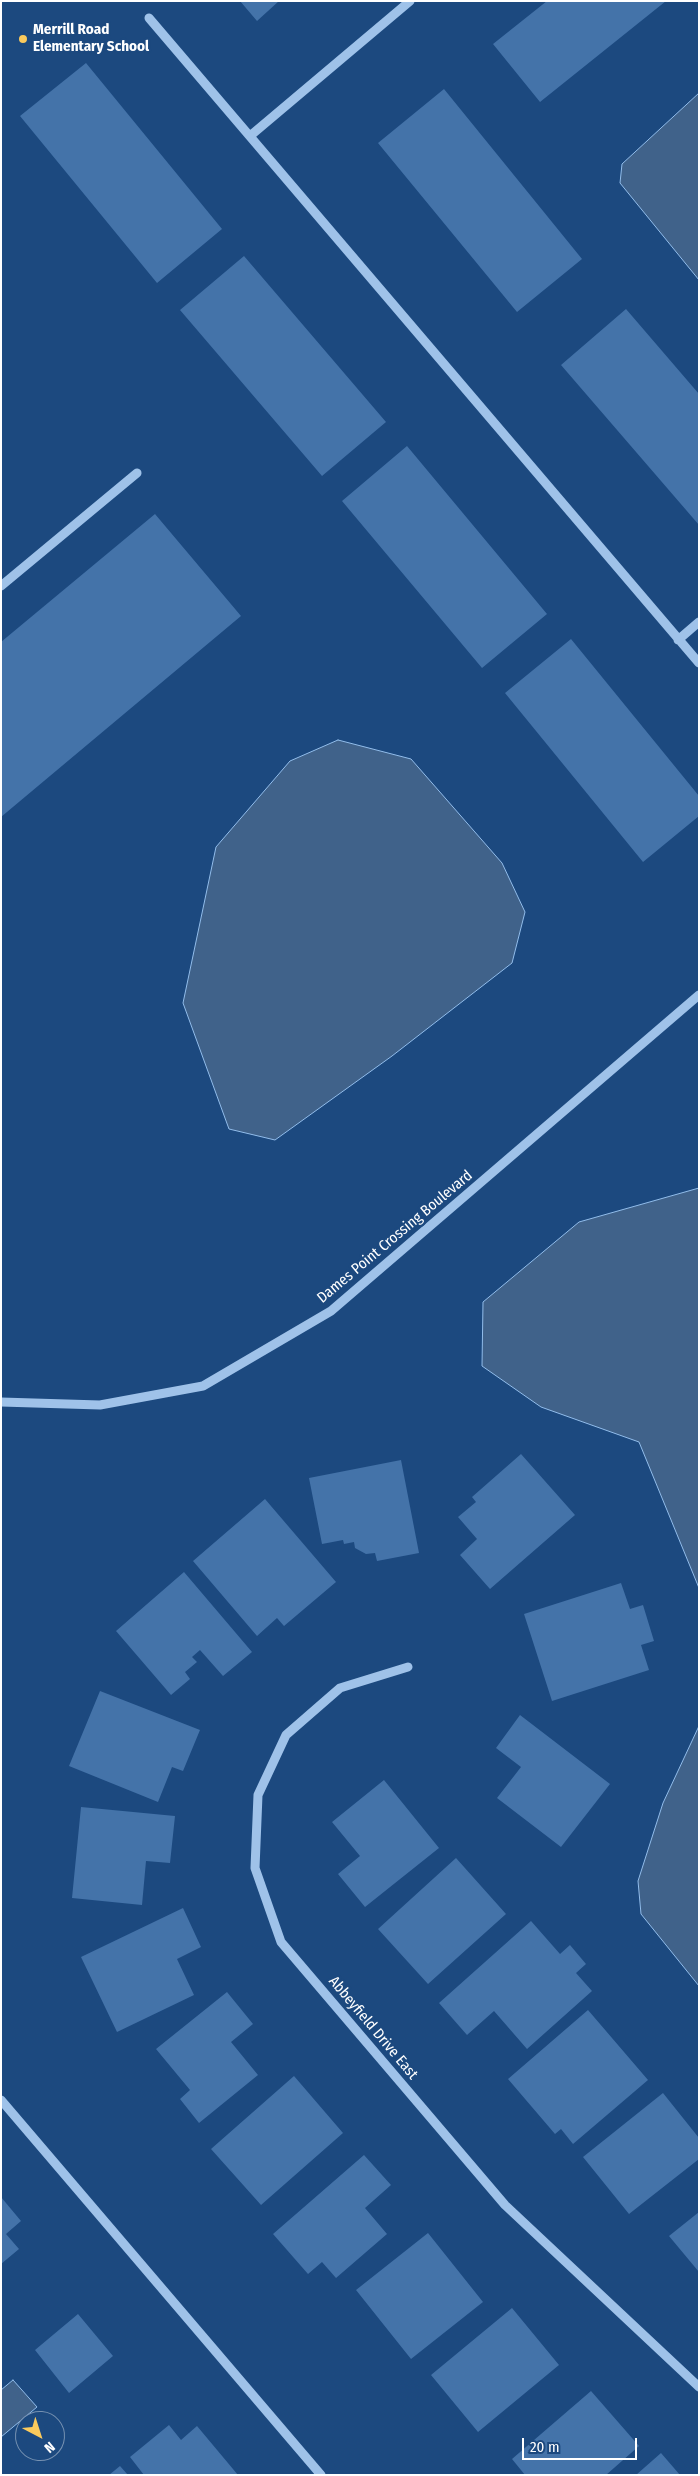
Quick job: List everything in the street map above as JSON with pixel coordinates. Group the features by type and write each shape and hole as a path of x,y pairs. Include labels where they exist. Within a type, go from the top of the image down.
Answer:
{"street":[{"path":"250,136 410,1"},
{"path":"149,18 699,663"},
{"path":"1,586 137,473"},
{"path":"678,640 699,622"},
{"name":"Dames Point Crossing Boulevard","path":"1,1402 100,1405 203,1386 331,1311 699,995"},
{"name":"Abbeyfield Drive East","path":"408,1667 340,1688 286,1735 258,1795 254,1868 281,1942 505,2205 699,2387"},
{"path":"1,2100 321,2475"}],"water":[{"path":"699,93 699,280 620,183 622,164"},
{"path":"338,740 411,759 502,863 525,912 512,963 392,1056 275,1140 229,1129 183,1003 216,847 290,761"},
{"path":"699,1188 699,1588 639,1442 541,1407 482,1366 483,1302 579,1222"},
{"path":"699,1726 699,1986 641,1914 638,1881 663,1803"},
{"path":"13,2380 37,2407 32,2411 15,2411 15,2425 1,2437 1,2390"}],"building":[{"path":"240,1 279,1 257,21"},
{"path":"547,1 666,1 540,102 493,44"},
{"path":"86,63 222,229 157,283 20,116"},
{"path":"444,89 582,259 517,312 378,143"},
{"path":"244,256 386,422 322,476 180,310"},
{"path":"626,309 699,394 699,525 561,365"},
{"path":"407,446 547,614 482,668 342,501"},
{"path":"155,514 241,616 1,817 1,642"},
{"path":"571,639 699,796 699,816 643,862 505,693"},
{"path":"521,1454 575,1515 490,1589 460,1555 477,1539 458,1517 476,1502 472,1497"},
{"path":"401,1460 419,1553 377,1561 375,1553 366,1554 355,1548 354,1542 344,1544 343,1540 322,1544 309,1478"},
{"path":"265,1499 336,1582 284,1626 277,1618 257,1636 193,1561"},
{"path":"184,1572 252,1652 223,1676 200,1650 192,1657 197,1662 185,1672 190,1679 171,1695 116,1631"},
{"path":"621,1583 630,1609 643,1605 654,1641 641,1645 649,1670 552,1701 524,1614"},
{"path":"100,1691 200,1730 183,1771 172,1767 158,1802 69,1766"},
{"path":"520,1715 610,1784 561,1847 497,1798 521,1767 496,1748"},
{"path":"384,1780 439,1848 365,1907 338,1874 360,1856 332,1822"},
{"path":"81,1807 175,1816 170,1863 146,1861 142,1905 72,1898"},
{"path":"456,1858 506,1914 428,1984 378,1929"},
{"path":"183,1908 201,1947 177,1959 194,1995 117,2032 81,1957"},
{"path":"531,1921 560,1954 570,1945 586,1964 576,1973 592,1991 527,2049 494,2011 467,2035 439,2003"},
{"path":"227,1992 253,2024 231,2042 258,2075 199,2123 180,2099 190,2090 156,2049"},
{"path":"588,2010 648,2080 573,2144 561,2129 555,2134 508,2079"},
{"path":"294,2076 343,2133 261,2205 211,2149"},
{"path":"663,2093 699,2138 699,2159 629,2214 583,2157"},
{"path":"364,2155 391,2185 365,2208 387,2234 336,2278 322,2262 308,2274 273,2234"},
{"path":"1,2197 21,2221 6,2234 19,2249 1,2264"},
{"path":"699,2212 699,2272 669,2236"},
{"path":"428,2233 483,2302 411,2359 356,2290"},
{"path":"512,2308 559,2365 478,2432 431,2375"},
{"path":"78,2314 113,2356 69,2393 35,2350"},
{"path":"591,2391 639,2446 606,2475 525,2475 512,2459"},
{"path":"169,2425 181,2440 197,2426 238,2475 144,2475 130,2457"},
{"path":"661,2453 680,2475 636,2475"},
{"path":"120,2466 128,2475 109,2475"}],"place":[{"name":"Merrill Road Elementary School","path":"23,39"}]}
